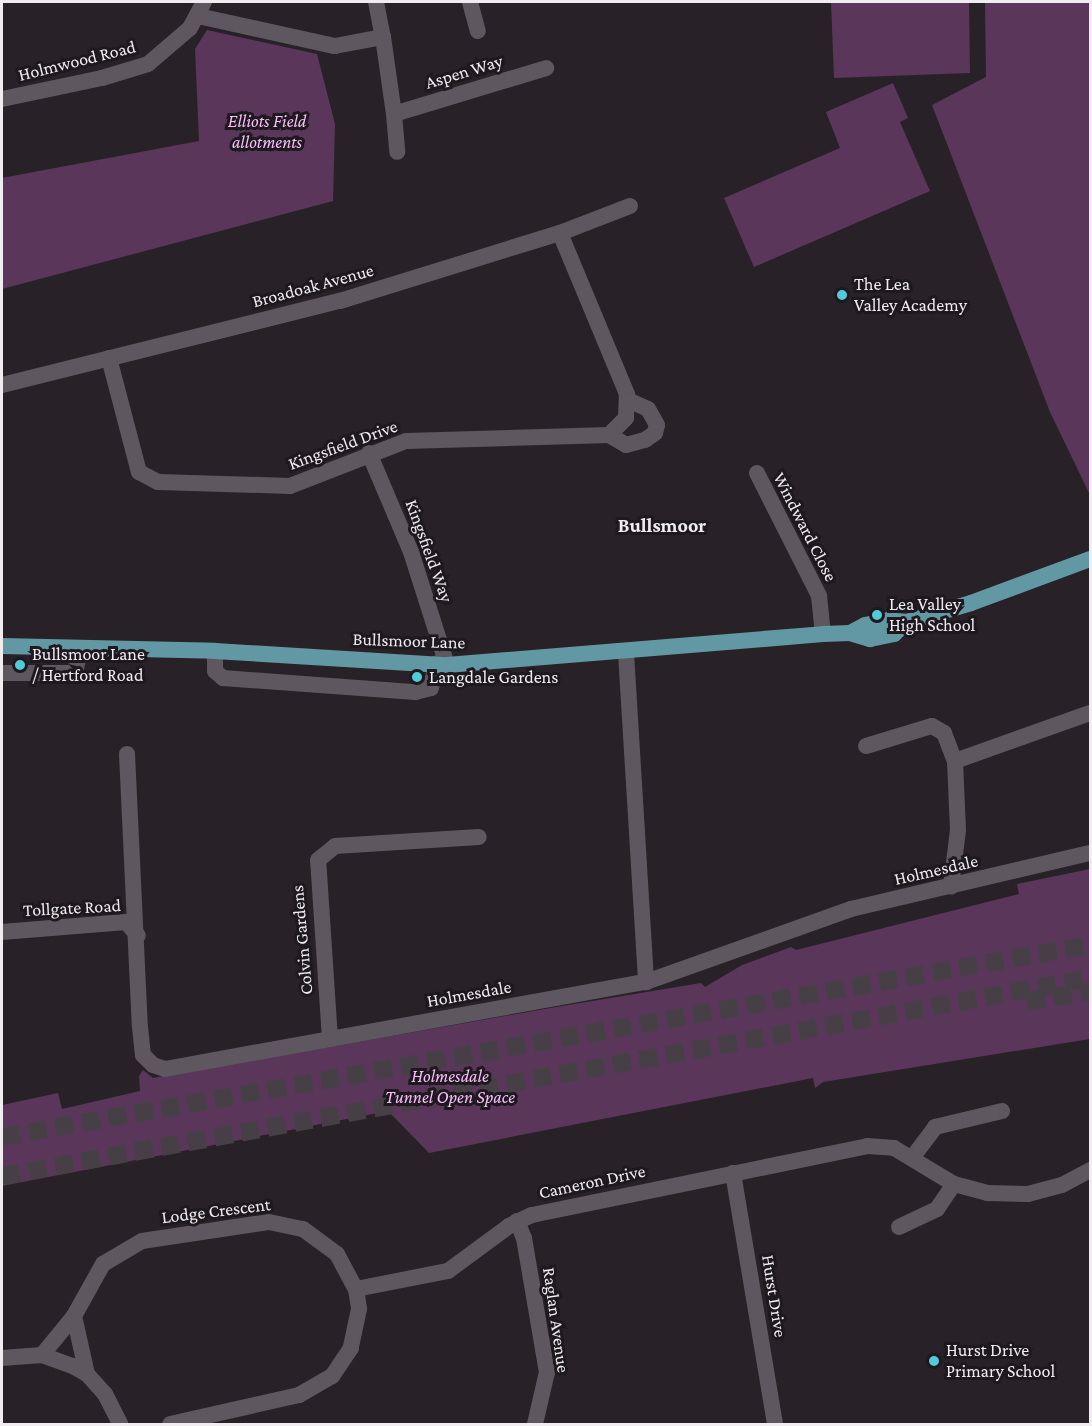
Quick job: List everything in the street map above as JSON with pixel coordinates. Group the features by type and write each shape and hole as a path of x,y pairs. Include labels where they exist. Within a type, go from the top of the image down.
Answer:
{"main road":[{"name":"Bullsmoor Lane","path":"2,646 215,651 442,665 626,653 850,633 879,621 908,622 1090,559"}],"street":[{"path":"376,2 394,114 397,152"},
{"path":"470,2 478,31"},
{"path":"201,9 335,46 383,37"},
{"name":"Holmwood Road","path":"2,99 102,78 148,64 171,48 201,9"},
{"name":"Aspen Way","path":"394,114 546,68"},
{"name":"Broadoak Avenue","path":"2,385 340,301 560,233 630,206"},
{"path":"560,233 628,400 626,418 609,435"},
{"name":"Kingsfield Drive","path":"109,358 140,471 149,478 221,486 290,486 369,453 406,441 609,435 626,445 645,440 655,433 657,425 648,409 628,400"},
{"name":"Kingsfield Way","path":"369,453 411,552 442,665"},
{"name":"Windward Close","path":"757,473 819,596 823,634"},
{"path":"2,673 75,673 80,649"},
{"path":"215,651 214,671 223,678 415,692 431,687 442,665"},
{"path":"626,653 646,982"},
{"path":"956,761 1090,713"},
{"path":"866,746 932,726 944,733 956,761 958,830 951,887"},
{"name":"Holmesdale","path":"127,754 143,1054 153,1065 165,1069 646,982 851,909 1090,853"},
{"name":"Colvin Gardens","path":"330,1039 318,860 335,846 479,837"},
{"name":"Tollgate Road","path":"2,932 126,922 138,936"},
{"path":"912,1158 935,1127 1002,1111"},
{"name":"Cameron Drive","path":"356,1288 448,1271 517,1221 851,1149 885,1146 912,1158 954,1184 987,1193 1028,1194 1089,1175"},
{"name":"Hurst Drive","path":"734,1173 775,1425"},
{"path":"900,1227 937,1209 954,1184"},
{"name":"Raglan Avenue","path":"517,1221 524,1238 547,1372 535,1425"},
{"name":"Lodge Crescent","path":"42,1355 74,1316 95,1274 131,1245 169,1234 254,1222 280,1222 311,1233 336,1254 356,1288 359,1309 355,1337 340,1368 322,1384 286,1399 170,1425"},
{"path":"74,1316 87,1374"},
{"path":"2,1358 42,1355 87,1374 105,1394 120,1425"}],"green space":[{"path":"831,2 969,2 970,73 834,78"},
{"path":"985,2 1090,2 1090,495 1050,412 932,105 986,77"},
{"name":"Elliots Field allotments","path":"207,30 317,54 335,124 333,201 2,289 2,178 199,141 195,49"},
{"path":"893,83 908,118 900,122 930,191 754,267 724,198 840,148 826,112"},
{"name":"Holmesdale Tunnel Open Space","path":"1090,869 1090,1039 823,1082 815,1088 813,1078 429,1153 388,1111 2,1186 2,1105 58,1093 62,1109 140,1091 139,1076 143,1070 153,1078 701,983 705,987 742,965 791,947 796,950 1019,894 1017,884"}],"tunnel":[{"path":"2,1137 1090,945"},
{"path":"2,1176 1090,978"},
{"path":"1027,1001 1090,992"}],"place":[{"name":"The Lea Valley Academy","path":"842,295"},
{"name":"Lea Valley High School","path":"877,615"},
{"name":"Bullsmoor Lane / Hertford Road","path":"20,665"},
{"name":"Langdale Gardens","path":"417,677"},
{"name":"Hurst Drive Primary School","path":"934,1361"}],"district":[{"name":"Bullsmoor","path":"662,525"}]}
